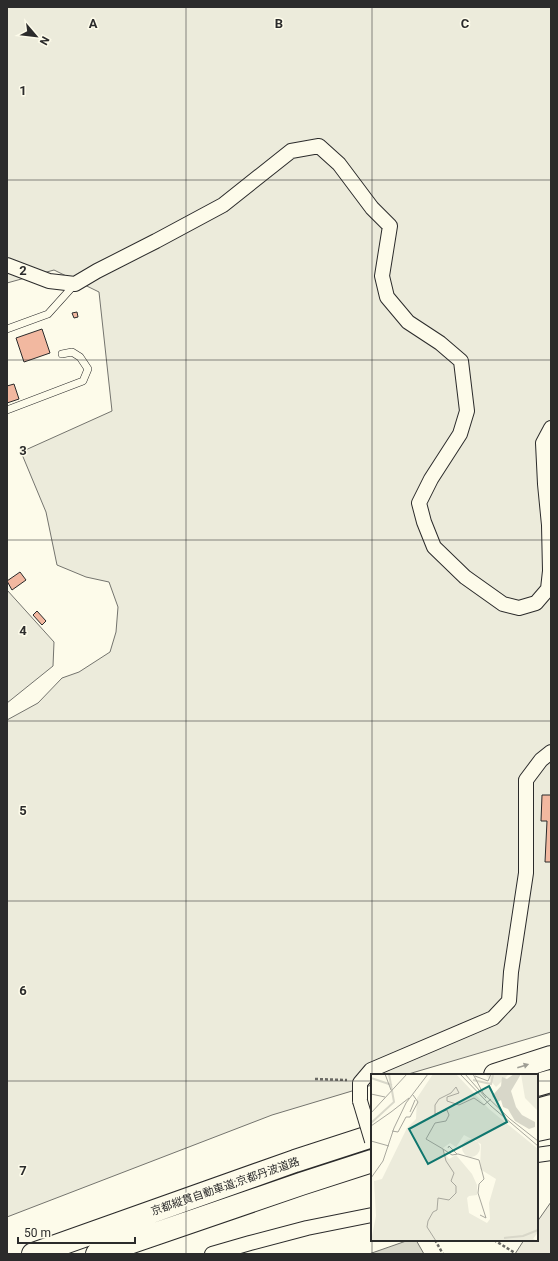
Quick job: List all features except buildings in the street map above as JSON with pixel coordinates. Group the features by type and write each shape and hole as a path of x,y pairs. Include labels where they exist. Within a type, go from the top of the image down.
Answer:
{"highway":[{"path":"498,1074 551,1057"},
{"path":"538,1085 551,1081"},
{"path":"538,1110 551,1106"},
{"path":"538,1130 551,1127"},
{"path":"337,1148 371,1131"},
{"name":"京都縦貫自動車道;京都丹波道路","path":"33,1254 295,1161 371,1136"},
{"name":"京都縦貫自動車道;京都丹波道路","path":"97,1254 155,1233 371,1161"},
{"path":"155,1233 371,1172"}],"street":[{"path":"7,265 49,281 75,284 97,270 156,241 223,205 291,151 319,146 339,164 372,208 390,226 382,276 387,297 408,322 440,343 461,361 467,411 460,434 431,479 419,503 424,522 434,547 465,577 503,604 519,608 536,603 548,589 550,571 549,525 543,443 551,428"},
{"path":"371,1138 360,1101 360,1083 371,1070 493,1018 509,1002 511,972 526,873 526,780 541,760 551,752"},
{"path":"538,1155 551,1153"},
{"path":"212,1254 307,1228 371,1215"}],"lane":[{"path":"7,329 48,314 75,284"},
{"path":"7,410 83,381 88,369 80,357 72,352 62,354"}],"path":[{"path":"315,1079 350,1080"},
{"path":"436,1241 443,1254"},
{"path":"496,1241 515,1253"}],"shaded area":[{"path":"7,7 551,7 551,1032 408,1074 371,1074 371,1085 272,1115 7,1217 7,720 38,703 62,678 79,672 110,652 116,632 118,607 109,582 86,577 57,565 46,512 21,452 112,411 99,292 54,270 7,283"},
{"path":"7,590 54,642 53,666 7,703"},
{"path":"551,1202 551,1254 515,1254 523,1241 538,1241 538,1221"},
{"path":"406,1241 417,1241 424,1254 369,1254"}]}
